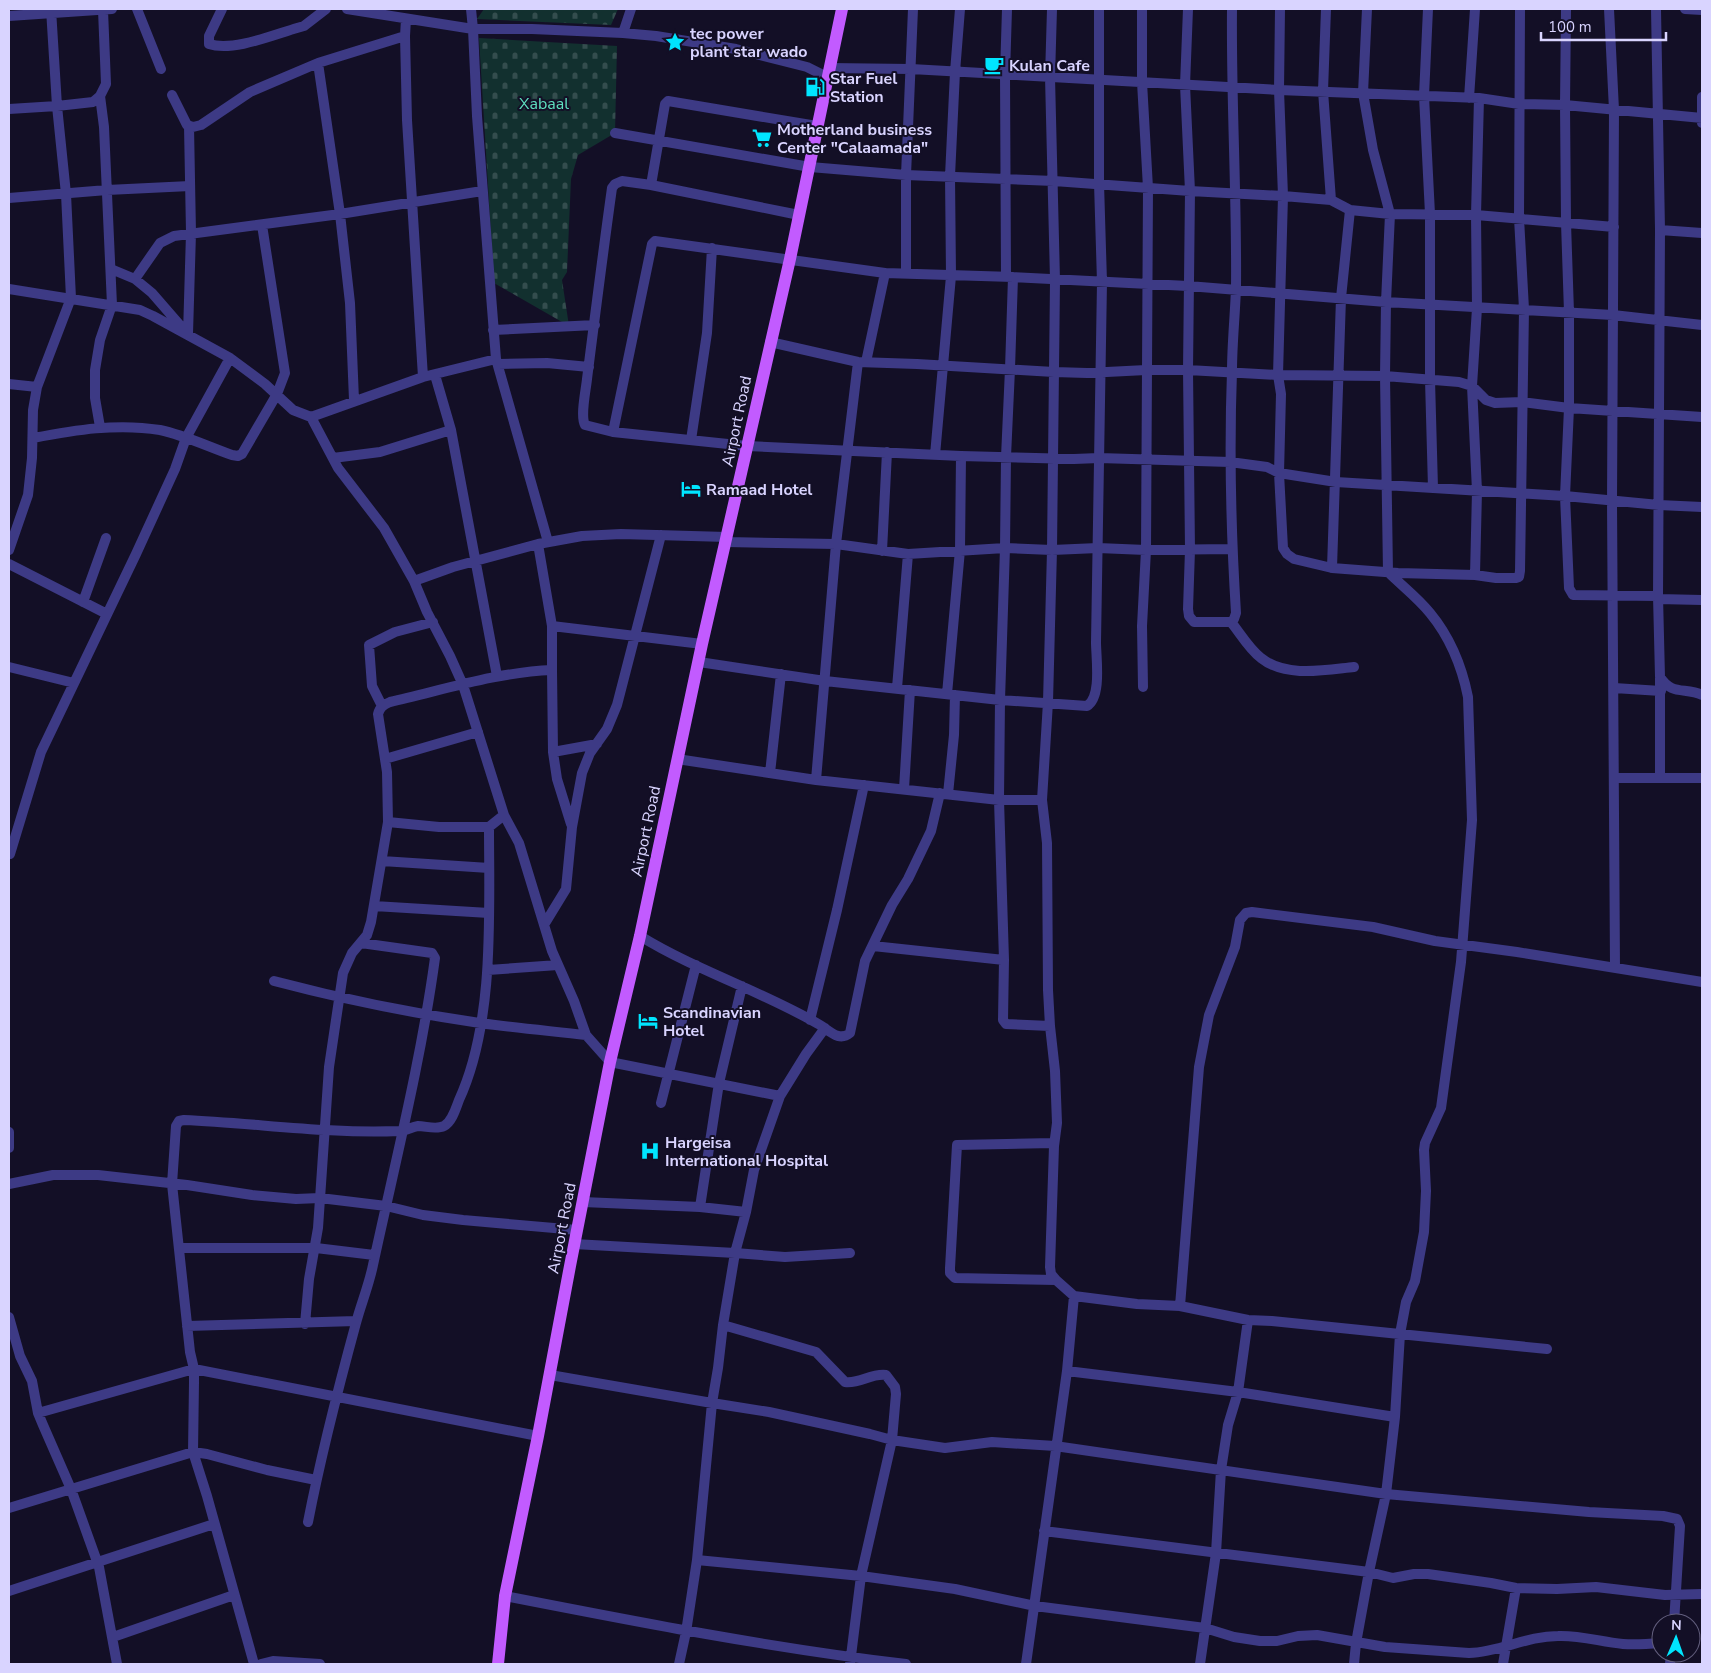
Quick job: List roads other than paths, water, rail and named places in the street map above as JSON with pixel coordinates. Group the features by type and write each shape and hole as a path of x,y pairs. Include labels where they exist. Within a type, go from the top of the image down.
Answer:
{"main road":[{"name":"Airport Road","path":"498,1664 506,1596 610,1062 640,936 702,644 790,259 842,9"}],"street":[{"path":"9,16 51,11 107,9 106,84 100,96 93,102 9,110"},
{"path":"137,9 161,69"},
{"path":"222,9 208,36 208,44 230,47 297,28 308,23 326,9"},
{"path":"347,9 473,29 532,29 623,33 736,49 828,72 911,69 1232,88 1474,98 1519,104 1565,105 1702,118"},
{"path":"470,9 473,29 477,116 493,330 497,362 543,543 552,626 553,752 557,779 572,827"},
{"path":"623,33 631,9"},
{"path":"906,272 906,175 913,9"},
{"path":"935,455 951,276 950,176 960,9"},
{"path":"1007,9 1005,74 1010,369 1006,457 999,800 1004,1022 1006,1024 1050,1026"},
{"path":"1052,9 1050,77 1055,280 1052,550 1048,702 1042,800 1048,860 1050,1026 1054,1054 1057,1123 1054,1143 1051,1274 1074,1296 1137,1304 1180,1306 1248,1320 1547,1349"},
{"path":"699,662 825,681 1000,700 1087,706 1094,699 1097,683 1096,642 1102,282 1099,183 1099,9"},
{"path":"1142,9 1142,82 1148,188 1146,550 1142,626 1143,687"},
{"path":"1188,9 1185,85 1190,191 1188,286 1190,550 1188,609 1191,620 1202,623 1231,622"},
{"path":"1231,622 1236,613 1230,462 1236,290 1232,9"},
{"path":"1280,9 1280,90 1284,196 1278,375 1282,394 1279,473 1283,548 1294,559 1332,568 1475,575 1496,578 1516,578 1519,577 1520,571 1524,309 1519,218 1520,9"},
{"path":"1326,9 1323,91 1331,200"},
{"path":"1354,1664 1369,1572 1386,1494 1395,1417 1400,1334 1406,1302 1415,1281 1424,1232 1426,1191 1424,1150 1425,1143 1441,1108 1462,944 1472,820 1468,697 1464,680 1444,632 1429,611 1388,572 1385,376 1390,214 1373,150 1363,93 1366,9"},
{"path":"1428,9 1424,96 1430,214 1430,380 1433,488"},
{"path":"1475,9 1474,98 1477,308 1472,386 1476,491 1475,575"},
{"path":"1566,9 1566,223 1569,312 1569,408 1566,496 1569,588 1573,595 1702,600"},
{"path":"1609,9 1614,110 1612,502 1615,968"},
{"path":"1656,9 1660,230 1658,597 1661,691 1660,777"},
{"path":"1686,9 1702,10"},
{"path":"9,550 12,527 28,495 33,438 33,410 37,387 71,298 66,194 57,106 51,11"},
{"path":"406,19 405,36 412,202 423,377"},
{"path":"189,126 201,125 250,92 318,63 405,36"},
{"path":"318,63 340,214 350,303 354,400"},
{"path":"172,95 189,126 191,233 188,334"},
{"path":"100,96 104,127 112,305 100,340 95,370 95,398 100,427"},
{"path":"1702,97 1702,124"},
{"path":"651,185 665,104 668,101 817,126"},
{"path":"615,133 810,167 906,175 1006,178 1099,183 1190,191 1235,192 1331,200 1350,210 1390,214 1476,214 1614,227"},
{"path":"799,215 651,185 622,181 615,184 612,188 583,422 588,426 613,432 747,446 961,456 1230,462 1267,467 1279,473 1336,482 1566,496 1612,502 1702,507"},
{"path":"9,198 190,186"},
{"path":"135,279 160,243 166,239 191,233 340,214 482,191"},
{"path":"1332,568 1341,298 1350,210"},
{"path":"33,438 100,427 160,430 232,455 238,456 242,454 277,394 285,368 262,225"},
{"path":"1660,230 1702,233"},
{"path":"613,432 652,244 656,241 885,273 906,272 951,276 1188,286 1386,302 1613,315 1702,325 1702,318"},
{"path":"691,440 706,333 712,248"},
{"path":"111,270 135,279 152,293 188,334"},
{"path":"816,780 846,450 862,362 885,273"},
{"path":"9,288 140,310 230,358 277,394 294,410 311,417 338,468 384,528 414,581 463,685 504,815 520,843 544,925 586,1035 610,1062 780,1096"},
{"path":"493,330 595,325"},
{"path":"770,342 862,362 1087,373 1101,371 1188,370 1278,375 1338,374 1385,376 1459,382 1472,386 1486,400 1495,403 1522,402 1569,408 1702,417"},
{"path":"10,854 41,752 175,469 186,438 230,358"},
{"path":"311,417 354,400 423,377 497,362 548,363 589,367"},
{"path":"435,374 451,430 498,676"},
{"path":"9,384 37,387"},
{"path":"332,458 380,452 451,430"},
{"path":"882,551 887,452"},
{"path":"640,936 810,1020 838,1037 843,1038 850,1033 865,961 931,831 944,794 954,735 951,695 960,550 961,456"},
{"path":"414,581 475,561 543,543 582,536 621,534 836,544 908,554 1005,548 1052,550 1098,548 1146,550 1232,549"},
{"path":"544,925 566,889 572,827 582,772 590,753 607,729 617,705 661,535"},
{"path":"83,602 106,538"},
{"path":"897,688 908,554"},
{"path":"9,564 107,614"},
{"path":"382,706 372,686 369,645 395,632 433,622"},
{"path":"1231,622 1259,657 1268,663 1293,670 1318,671 1354,667"},
{"path":"552,626 702,644"},
{"path":"9,667 74,684"},
{"path":"305,1324 309,1279 316,1248 328,1067 343,973 352,952 367,934 374,906 388,822 385,759 378,714 382,706 390,702 498,676 552,670"},
{"path":"770,773 781,674"},
{"path":"1660,678 1672,690 1694,692 1702,695"},
{"path":"1614,688 1661,691"},
{"path":"904,789 910,690"},
{"path":"385,759 478,732"},
{"path":"553,752 596,744"},
{"path":"677,759 816,780 999,800 1042,800"},
{"path":"1614,778 1702,778"},
{"path":"810,1020 837,910 864,785"},
{"path":"388,822 439,827 489,827 504,815"},
{"path":"320,1664 273,1661 261,1664 234,1595 208,1496 193,1452 194,1369 187,1326 172,1184 176,1126 179,1121 184,1120 220,1121 325,1130 402,1131 416,1126 439,1127 446,1125 454,1114 467,1084 481,1023 488,970 489,827"},
{"path":"382,861 489,868"},
{"path":"374,906 489,913"},
{"path":"1180,1306 1199,1067 1209,1015 1235,947 1240,920 1243,915 1252,912 1373,927 1436,941 1702,982"},
{"path":"308,1522 316,1480 337,1396 373,1266 428,1014 434,955 432,953 361,943"},
{"path":"873,946 1004,960"},
{"path":"488,970 558,965"},
{"path":"661,1104 696,965"},
{"path":"274,981 339,998 428,1014 481,1023 586,1035"},
{"path":"700,1207 719,1083 742,986"},
{"path":"679,1664 697,1560 712,1404 735,1252 746,1212 754,1170 780,1096 825,1028"},
{"path":"9,1132 9,1148"},
{"path":"1054,1143 957,1145 950,1273 955,1278 1056,1280"},
{"path":"9,1184 52,1175 98,1175 277,1198 320,1198 386,1206 423,1215 462,1220 577,1230"},
{"path":"583,1202 700,1207 746,1212"},
{"path":"574,1244 735,1252 785,1258 850,1253"},
{"path":"179,1248 316,1248 374,1255"},
{"path":"1026,1664 1067,1371 1074,1296"},
{"path":"9,1317 20,1356 32,1381 38,1413 71,1488 98,1562 117,1664"},
{"path":"1200,1664 1216,1553 1221,1470 1228,1425 1238,1392 1248,1320"},
{"path":"187,1326 356,1322"},
{"path":"723,1325 816,1352 844,1382 858,1382 872,1375 886,1376 896,1387 892,1440 861,1576 850,1661"},
{"path":"38,1413 194,1369 538,1436"},
{"path":"1067,1371 1238,1392 1395,1417"},
{"path":"550,1375 768,1412 892,1440 945,1448 992,1442 1055,1446 1386,1494 1589,1512 1663,1516 1677,1519 1680,1526 1674,1613"},
{"path":"9,1508 193,1452 316,1480"},
{"path":"9,1591 214,1524"},
{"path":"1044,1531 1369,1572 1393,1578 1414,1574 1428,1574 1516,1588 1557,1590 1596,1586 1675,1596 1702,1594"},
{"path":"697,1560 861,1576 955,1589 1035,1606 1205,1628 1234,1637 1260,1641 1277,1641 1298,1636 1317,1636 1385,1647 1469,1653 1483,1653 1536,1638 1558,1636 1624,1644 1651,1643"},
{"path":"1503,1664 1516,1588"},
{"path":"113,1637 234,1595"},
{"path":"506,1596 686,1632 850,1661 906,1664"}],"place":[{"name":"tec power plant star wado","path":"675,42"},
{"name":"Kulan Cafe","path":"994,65"},
{"name":"Star Fuel Station","path":"815,87"},
{"name":"Motherland business Center \"Calaamada\"","path":"762,138"},
{"name":"Ramaad Hotel","path":"691,489"},
{"name":"Scandinavian Hotel","path":"648,1021"},
{"name":"Hargeisa International Hospital","path":"650,1151"}],"park label":[{"name":"Xabaal","path":"544,103"}]}
